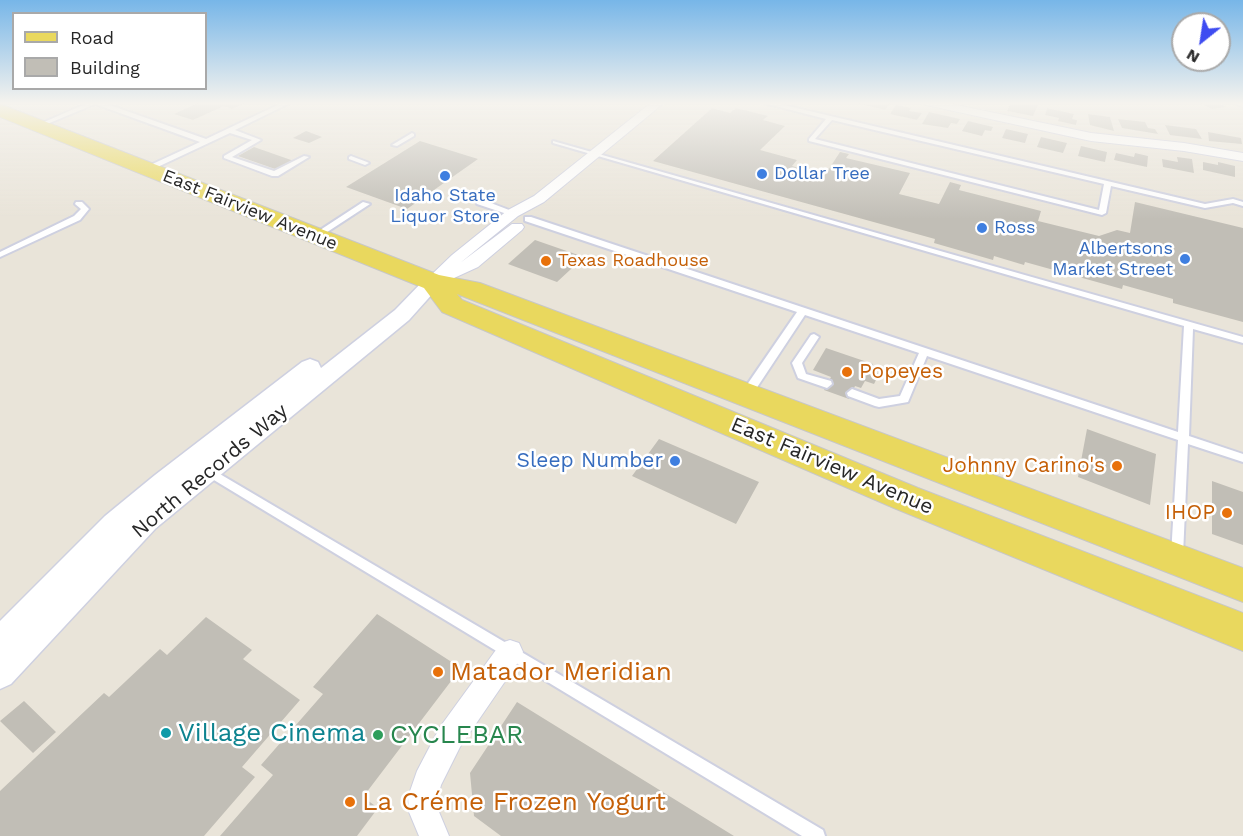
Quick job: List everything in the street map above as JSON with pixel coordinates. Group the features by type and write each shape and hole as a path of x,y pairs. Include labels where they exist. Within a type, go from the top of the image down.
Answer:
{"main road":[{"name":"East Fairview Avenue","path":"77,141 433,282 471,289 1243,585"},
{"name":"East Fairview Avenue","path":"433,282 452,306 906,498 1243,632"}],"street":[{"name":"North Records Way","path":"0,642 115,524 164,482 384,309 472,264 539,199 611,141"},
{"path":"1128,141 1243,157"},
{"name":"North Records Way","path":"0,673 146,520 402,315 433,282"},
{"path":"434,836 424,812 423,797 427,781 450,737 510,652"}],"lane":[{"path":"256,141 226,157 275,174 306,157"},
{"path":"395,145 402,141"},
{"path":"815,141 1102,213 1108,183"},
{"path":"928,141 1205,206 1233,201 1243,204"},
{"path":"149,169 207,142"},
{"path":"555,142 1243,340"},
{"path":"351,158 365,163"},
{"path":"311,235 362,202"},
{"path":"480,202 1243,458"},
{"path":"0,255 77,218 85,210 80,204"},
{"path":"746,395 803,311"},
{"path":"1176,559 1185,439 1189,325"},
{"path":"814,336 797,363 799,371 802,375 827,384"},
{"path":"852,393 879,403 904,399 924,352"},
{"path":"207,470 817,836"}],"building":[{"path":"420,141 478,159 407,209 346,187"},
{"path":"675,141 769,141 760,150 797,160 792,166 825,175 840,152 849,154 846,158 910,173 899,194 939,204 950,182 961,185 959,190 1041,211 1038,221 1099,236 1117,230 1130,233 1135,202 1243,228 1243,322 1173,303 1173,299 1123,285 1122,289 1025,262 1024,265 994,256 993,260 934,243 935,239 653,161"},
{"path":"1039,141 1067,143 1063,153 1037,147"},
{"path":"1209,141 1242,141 1242,144"},
{"path":"1081,146 1107,152 1105,162 1078,156"},
{"path":"254,147 294,161 278,170 238,156"},
{"path":"1116,153 1134,157 1135,153 1148,156 1147,167 1114,160"},
{"path":"1177,157 1192,159 1194,173 1163,167 1162,159 1178,162"},
{"path":"1203,162 1218,165 1218,162 1235,166 1235,177 1203,170"},
{"name":"Texas Roadhouse","path":"535,240 584,257 557,282 508,264"},
{"name":"Popeyes","path":"826,348 873,364 870,371 879,374 874,384 865,381 861,388 855,386 849,399 824,390 831,377 813,370"},
{"name":"Johnny Carino's","path":"1087,429 1156,454 1150,505 1078,477"},
{"path":"659,439 759,482 736,524 632,476"},
{"name":"IHOP","path":"1212,481 1243,492 1243,545 1212,534"},
{"path":"377,614 461,668 363,797 378,808 357,836 220,836 273,775 261,765 323,694 313,687"},
{"name":"Village Cinema","path":"206,617 252,650 243,659 300,700 242,767 255,777 204,836 0,836 0,791 104,693 109,697 160,649 167,655"},
{"path":"24,701 56,732 33,753 0,721"},
{"path":"517,702 734,836 501,836 474,816 470,773"}],"place":[{"name":"Dollar Tree","path":"762,174"},
{"name":"Idaho State Liquor Store","path":"445,176"},
{"name":"Ross","path":"982,228"},
{"name":"Albertsons Market Street","path":"1185,259"},
{"name":"Texas Roadhouse","path":"546,261"},
{"name":"Popeyes","path":"847,372"},
{"name":"Sleep Number","path":"675,461"},
{"name":"Johnny Carino's","path":"1117,466"},
{"name":"IHOP","path":"1227,513"},
{"name":"Matador Meridian","path":"438,672"},
{"name":"Village Cinema","path":"166,733"},
{"name":"CYCLEBAR","path":"378,735"},
{"name":"La Créme Frozen Yogurt","path":"350,802"}]}
